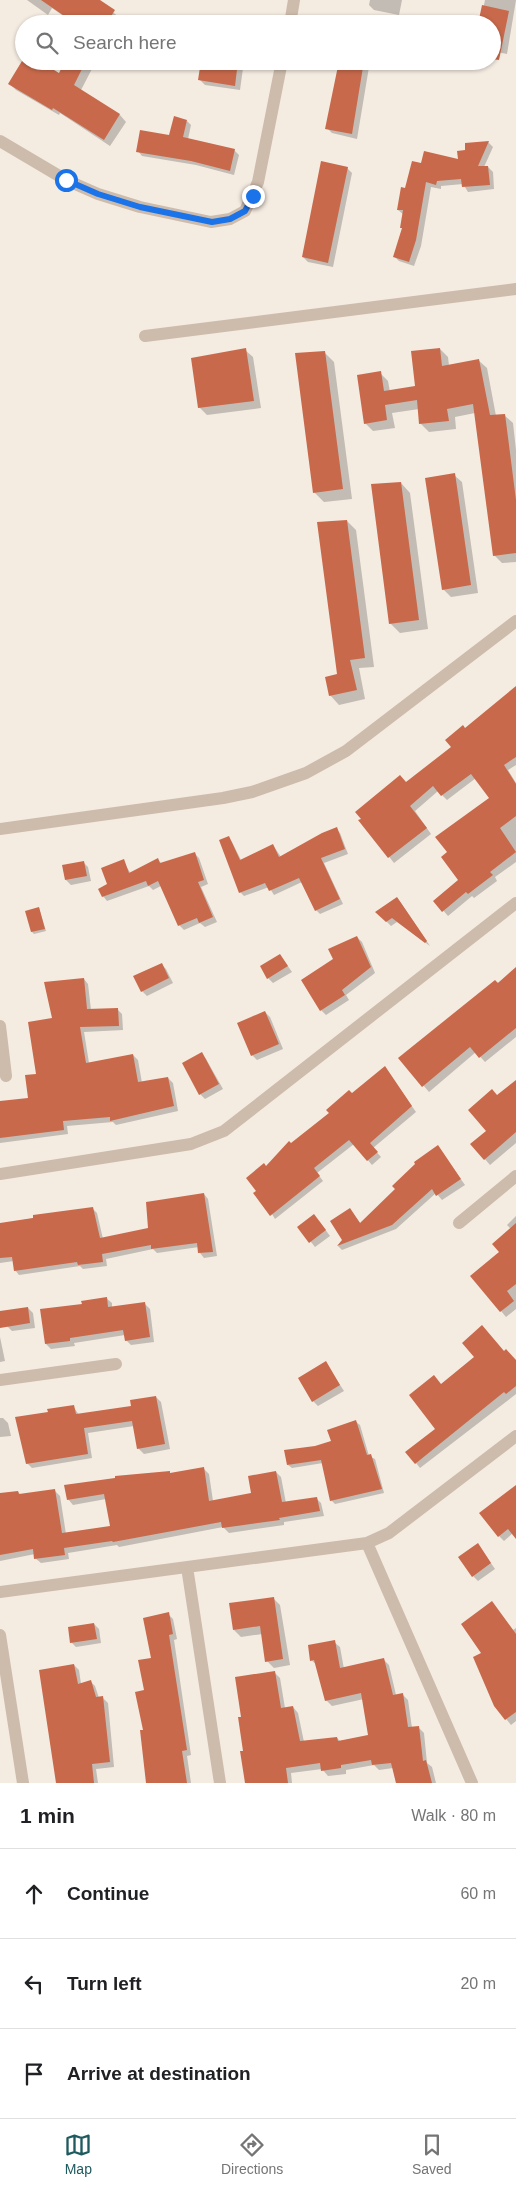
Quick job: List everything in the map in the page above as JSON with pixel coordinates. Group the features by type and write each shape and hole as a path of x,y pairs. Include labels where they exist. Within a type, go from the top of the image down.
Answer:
{"street":[{"path":"292,15 294,0"},
{"path":"0,141 66,180 98,194 140,207 212,222 230,219 245,211 258,182 280,70"},
{"path":"145,336 516,289"},
{"path":"0,829 223,798 252,792 306,773 346,751 516,620"},
{"path":"0,1174 191,1144 224,1131 516,903"},
{"path":"0,1026 6,1076"},
{"path":"459,1223 516,1176"},
{"path":"0,1380 116,1364"},
{"path":"0,1592 367,1543 389,1533 516,1436"},
{"path":"367,1543 472,1783"},
{"path":"186,1567 220,1783"},
{"path":"0,1635 23,1783"}],"building":[{"path":"41,0 100,0 115,10 112,15 63,15"},
{"path":"482,5 509,11 501,50 501,15 480,15"},
{"path":"17,70 54,70 59,73 60,70 82,70 74,85 120,114 104,140 53,108 52,110 8,84"},
{"path":"200,70 237,70 235,86 198,80"},
{"path":"337,70 363,70 352,134 325,129"},
{"path":"174,116 187,120 183,137 235,149 230,171 191,161 136,152 140,130 169,135"},
{"path":"489,141 478,166 488,166 490,185 462,187 461,179 437,181 436,185 426,182 416,240 409,262 393,257 402,228 400,228 403,210 397,210 401,187 405,188 412,161 421,163 424,151 458,159 457,151 465,150 465,143"},
{"path":"321,161 348,167 328,263 302,257"},
{"path":"246,348 254,401 198,408 191,358"},
{"path":"440,348 442,366 479,359 490,415 505,414 516,500 516,553 493,556 473,404 447,409 449,421 419,424 417,400 385,405 387,420 364,424 357,375 381,371 384,391 415,386 411,351"},
{"path":"325,351 343,489 313,493 295,353"},
{"path":"455,473 471,585 442,590 425,478"},
{"path":"401,482 419,620 389,624 371,484"},
{"path":"347,520 365,658 350,660 357,690 329,696 325,677 337,674 317,522"},
{"path":"516,686 516,757 504,765 516,784 516,816 500,828 516,852 490,872 493,875 468,894 466,892 442,912 433,901 458,880 441,857 447,852 435,837 489,798 471,774 441,796 433,786 410,806 427,828 388,858 358,820 361,819 355,812 400,775 406,782 451,747 445,740 463,725 465,728"},
{"path":"337,827 345,849 321,858 340,899 315,911 299,878 269,891 265,883 239,893 219,840 229,836 240,860 273,844 279,857 322,833"},
{"path":"195,852 204,880 198,882 213,917 199,923 197,918 178,926 158,881 148,886 146,881 102,897 98,889 107,884 101,868 124,859 129,873 158,858 160,863"},
{"path":"84,861 87,876 65,880 62,865"},
{"path":"397,897 427,941 425,943 392,918 386,922 375,912"},
{"path":"39,907 45,929 31,932 25,911"},
{"path":"357,936 371,967 342,990 345,995 320,1011 301,980 333,959 328,949"},
{"path":"280,954 288,966 267,979 260,966"},
{"path":"162,963 169,978 141,992 133,976"},
{"path":"516,967 516,1028 479,1058 470,1047 422,1087 398,1058 495,980 498,983"},
{"path":"84,978 87,1009 118,1008 119,1026 80,1027 86,1063 133,1054 138,1082 168,1077 174,1106 110,1121 110,1117 63,1121 64,1130 0,1138 0,1101 28,1098 25,1075 36,1074 28,1022 52,1018 44,982"},
{"path":"265,1011 279,1044 251,1056 237,1023"},
{"path":"202,1052 219,1084 199,1095 182,1063"},
{"path":"385,1066 412,1106 370,1143 378,1152 367,1161 349,1140 314,1168 320,1176 270,1216 253,1193 256,1191 246,1178 264,1163 266,1166 289,1141 291,1143 329,1113 326,1110 349,1090 352,1093"},
{"path":"516,1080 516,1132 484,1160 470,1144 486,1131 468,1110 492,1089 497,1095"},
{"path":"438,1145 461,1179 436,1196 432,1189 392,1225 337,1246 342,1240 330,1221 350,1208 360,1223 395,1189 392,1186 415,1164 414,1162"},
{"path":"204,1193 213,1252 198,1253 197,1243 151,1249 151,1245 102,1254 103,1262 78,1265 77,1262 14,1271 12,1257 0,1258 0,1223 33,1218 33,1215 93,1207 100,1238 148,1228 146,1202"},
{"path":"314,1214 326,1230 309,1243 297,1227"},
{"path":"516,1223 516,1284 507,1291 514,1301 500,1312 470,1276 499,1252 492,1244"},
{"path":"107,1297 108,1307 145,1302 150,1337 125,1341 123,1330 45,1344 40,1309 82,1304 81,1301"},
{"path":"28,1307 30,1323 0,1328 0,1311"},
{"path":"482,1325 504,1351 506,1349 516,1360 516,1386 506,1394 504,1392 415,1464 405,1452 435,1429 409,1395 434,1375 441,1384 474,1357 462,1343"},
{"path":"326,1361 340,1385 312,1402 298,1378"},
{"path":"156,1396 165,1444 137,1449 132,1421 84,1428 88,1454 26,1464 15,1417 48,1412 47,1409 74,1405 76,1414 131,1406 130,1400"},
{"path":"356,1420 367,1455 371,1454 382,1489 330,1501 321,1460 287,1465 284,1450 315,1446 331,1441 327,1430"},
{"path":"204,1467 209,1501 251,1493 248,1476 276,1471 282,1502 317,1497 320,1511 279,1518 280,1520 222,1528 221,1522 113,1542 64,1548 65,1555 34,1559 33,1549 0,1555 0,1493 18,1491 19,1494 55,1489 62,1533 110,1526 104,1494 67,1500 64,1485 115,1478 115,1476 170,1471 170,1473"},
{"path":"516,1485 516,1539 508,1529 498,1537 479,1513"},
{"path":"478,1543 491,1563 472,1577 458,1557"},
{"path":"274,1597 283,1659 265,1662 260,1626 233,1630 229,1603"},
{"path":"492,1601 516,1634 516,1712 505,1720 494,1706 473,1657 481,1653 461,1624"},
{"path":"169,1612 173,1634 169,1635 187,1750 182,1751 187,1783 146,1783 140,1730 143,1730 135,1692 144,1690 138,1660 151,1658 143,1618"},
{"path":"94,1623 97,1639 70,1643 68,1627"},
{"path":"335,1640 340,1668 384,1658 393,1695 403,1693 408,1727 419,1726 423,1761 426,1760 432,1783 396,1783 391,1763 372,1765 371,1760 341,1765 341,1768 321,1771 320,1763 286,1768 288,1783 245,1783 240,1751 243,1751 238,1717 241,1717 235,1677 275,1671 281,1708 293,1706 300,1741 337,1737 338,1741 368,1735 361,1693 325,1701 314,1660 310,1661 308,1645"},
{"path":"74,1664 78,1684 91,1680 96,1697 103,1696 110,1762 92,1764 94,1783 56,1783 39,1670"}],"route":[{"path":"66,180 98,194 140,207 212,222 230,219 245,211 253,196"}]}
